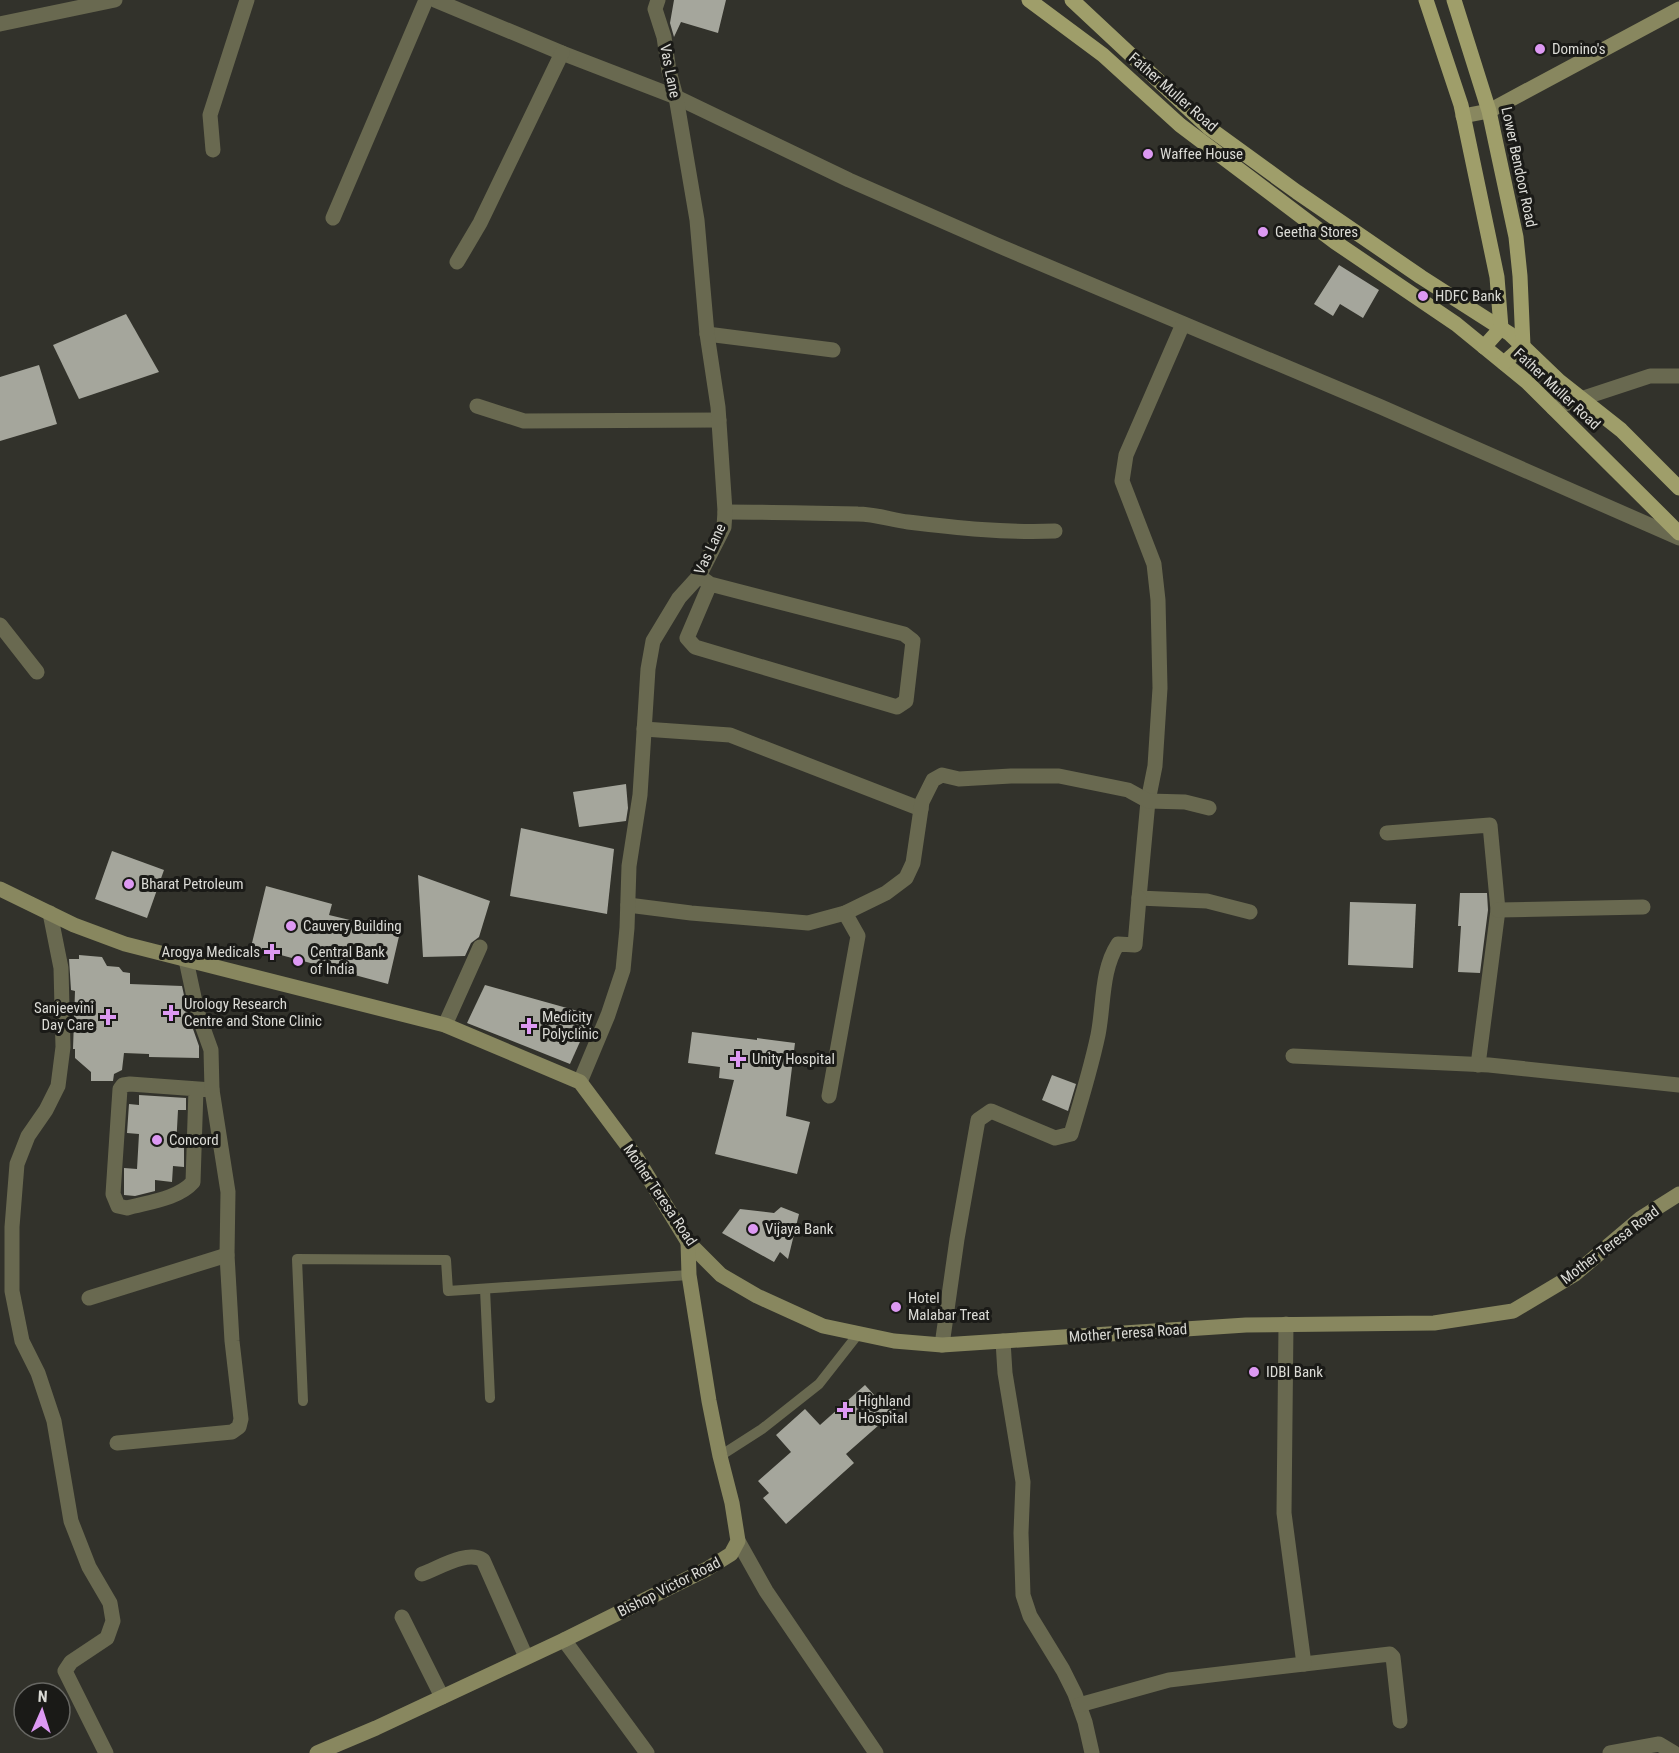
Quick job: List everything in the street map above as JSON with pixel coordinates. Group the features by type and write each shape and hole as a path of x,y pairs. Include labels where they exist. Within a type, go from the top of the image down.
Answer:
{"main road":[{"name":"Father Muller Road","path":"1029,0 1103,55 1189,132 1335,242 1456,324 1504,363 1527,382 1679,533"},
{"path":"1072,0 1209,128 1421,277 1501,328 1621,430 1679,488"},
{"path":"1426,0 1463,116 1497,278 1501,328 1484,347"},
{"name":"Lower Bendoor Road","path":"1454,0 1489,111 1516,237 1523,346"},
{"path":"1463,116 1489,111 1679,9"},
{"path":"1504,363 1523,346"},
{"path":"0,889 74,925 125,944 445,1025 580,1082"},
{"name":"Mother Teresa Road","path":"580,1082 636,1157 688,1242 721,1275 757,1296 823,1326 894,1341 942,1345 1246,1324 1434,1323 1513,1311 1575,1274 1641,1218 1679,1194"},
{"path":"688,1242 689,1275 709,1401 732,1503 738,1541"},
{"name":"Bishop Victor Road","path":"317,1753 376,1728 564,1640 707,1569 731,1554 738,1541"}],"street":[{"path":"0,24 115,0"},
{"path":"213,150 210,115 247,0"},
{"path":"333,218 426,0"},
{"path":"435,0 676,97 849,180 1381,407 1679,538"},
{"name":"Vas Lane","path":"580,1082 608,1015 623,970 629,866 640,795 648,669 653,640 679,598 704,580 724,527 719,420 707,334 697,220 676,97 664,38 655,9 658,0"},
{"path":"457,262 480,223 562,53"},
{"path":"942,1345 957,1239 978,1119 991,1111 1055,1138 1071,1134 1098,1034 1110,957 1118,944 1135,945 1148,801 1155,766 1160,688 1158,600 1154,564 1122,480 1126,455 1183,324"},
{"path":"707,334 833,350"},
{"path":"1553,408 1650,376 1679,376"},
{"path":"477,406 524,421 719,420"},
{"path":"725,512 859,514 953,527 1055,531"},
{"path":"704,580 904,634 913,641 906,701 897,707 695,647 687,638 704,580"},
{"path":"0,625 38,672"},
{"path":"644,729 730,735 921,809"},
{"path":"628,904 690,913 808,923 845,913 876,898 906,878 913,862 921,809 928,788 933,780 942,775 959,779 1011,776 1059,777 1128,790 1148,801 1185,802 1209,808"},
{"path":"1387,833 1490,825 1498,910 1478,1065"},
{"path":"1139,898 1207,901 1250,912"},
{"path":"1498,910 1643,907"},
{"path":"50,913 61,969 63,1047 58,1086 46,1110 28,1136 17,1164 12,1227 12,1291 22,1341 38,1373 54,1421 71,1521 89,1567 110,1603 114,1621 107,1638 72,1662 65,1671 106,1753"},
{"path":"829,1096 858,936 845,913"},
{"path":"445,1025 480,947"},
{"path":"117,1443 232,1432 239,1427 241,1419 232,1341 227,1255 228,1192 212,1090 211,1050 197,1011 186,960"},
{"path":"1293,1056 1478,1065 1679,1085"},
{"path":"196,1089 193,1182 187,1189 177,1194 127,1208 118,1206 113,1194 120,1089 123,1085 130,1084 212,1090"},
{"path":"89,1298 227,1255"},
{"path":"1286,1324 1284,1513 1304,1664"},
{"path":"1003,1341 1005,1373 1023,1482 1021,1533 1023,1595 1030,1616 1063,1670 1079,1705 1092,1753"},
{"path":"738,1541 766,1591 876,1753"},
{"path":"422,1574 466,1557 476,1556 483,1560 526,1657"},
{"path":"402,1617 442,1697"},
{"path":"564,1640 646,1753"},
{"path":"1079,1705 1169,1680 1390,1654 1393,1657 1400,1721"},
{"path":"1610,1753 1659,1744 1674,1753"}],"lane":[{"path":"303,1401 297,1259 446,1260 448,1291 689,1275"},
{"path":"485,1289 490,1398"},
{"path":"720,1456 762,1429 819,1384 859,1334"}],"building":[{"path":"674,0 726,0 718,33 681,22 674,37 670,23"},
{"path":"1339,265 1379,290 1363,318 1340,304 1333,316 1314,304"},
{"path":"126,314 159,372 79,399 53,345"},
{"path":"39,365 57,424 0,441 0,377"},
{"path":"626,784 628,808 626,821 579,827 573,792"},
{"path":"521,828 614,849 607,914 510,896"},
{"name":"Bharat Petroleum","path":"112,851 164,870 147,918 95,899"},
{"path":"418,875 490,901 479,937 471,943 465,956 423,957"},
{"path":"266,886 332,904 329,915 400,932 388,984 251,947"},
{"path":"1460,893 1487,893 1488,910 1480,973 1458,972 1461,926 1458,926"},
{"path":"1350,902 1416,904 1413,968 1348,965"},
{"path":"79,955 102,957 107,966 119,967 123,972 130,973 130,984 182,986 188,1014 187,1029 193,1029 199,1046 199,1058 149,1057 149,1054 124,1053 122,1070 114,1074 113,1081 91,1081 91,1072 75,1058 75,1049 73,1049 75,991 71,990 69,959 79,959"},
{"path":"485,985 592,1015 570,1064 467,1023"},
{"path":"692,1032 795,1043 786,1116 810,1122 797,1174 715,1154 734,1080 719,1078 720,1067 688,1063"},
{"path":"1052,1075 1076,1084 1068,1111 1042,1100"},
{"name":"Concord","path":"139,1095 186,1098 186,1110 178,1110 176,1147 184,1148 184,1167 173,1166 172,1182 155,1180 155,1191 135,1196 124,1195 124,1168 137,1169 139,1134 127,1133 129,1104 139,1105"},
{"path":"781,1207 799,1214 788,1259 780,1252 774,1262 722,1233 740,1209 774,1213"},
{"path":"865,1385 876,1397 881,1393 896,1410 846,1454 854,1463 786,1524 763,1498 769,1493 758,1481 791,1452 776,1435 805,1409 820,1425"}],"place":[{"name":"Domino's","path":"1540,49"},
{"name":"Waffee House","path":"1148,154"},
{"name":"Geetha Stores","path":"1263,232"},
{"name":"HDFC Bank","path":"1423,296"},
{"name":"Bharat Petroleum","path":"129,884"},
{"name":"Cauvery Building","path":"291,926"},
{"name":"Arogya Medicals","path":"272,952"},
{"name":"Central Bank of India","path":"298,961"},
{"name":"Urology Research Centre and Stone Clinic","path":"171,1013"},
{"name":"Sanjeevini Day Care","path":"108,1017"},
{"name":"Medicity Polyclinic","path":"529,1026"},
{"name":"Unity Hospital","path":"738,1059"},
{"name":"Concord","path":"157,1140"},
{"name":"Vijaya Bank","path":"753,1229"},
{"name":"Hotel Malabar Treat","path":"896,1307"},
{"name":"IDBI Bank","path":"1254,1372"},
{"name":"Highland Hospital","path":"845,1410"}]}
